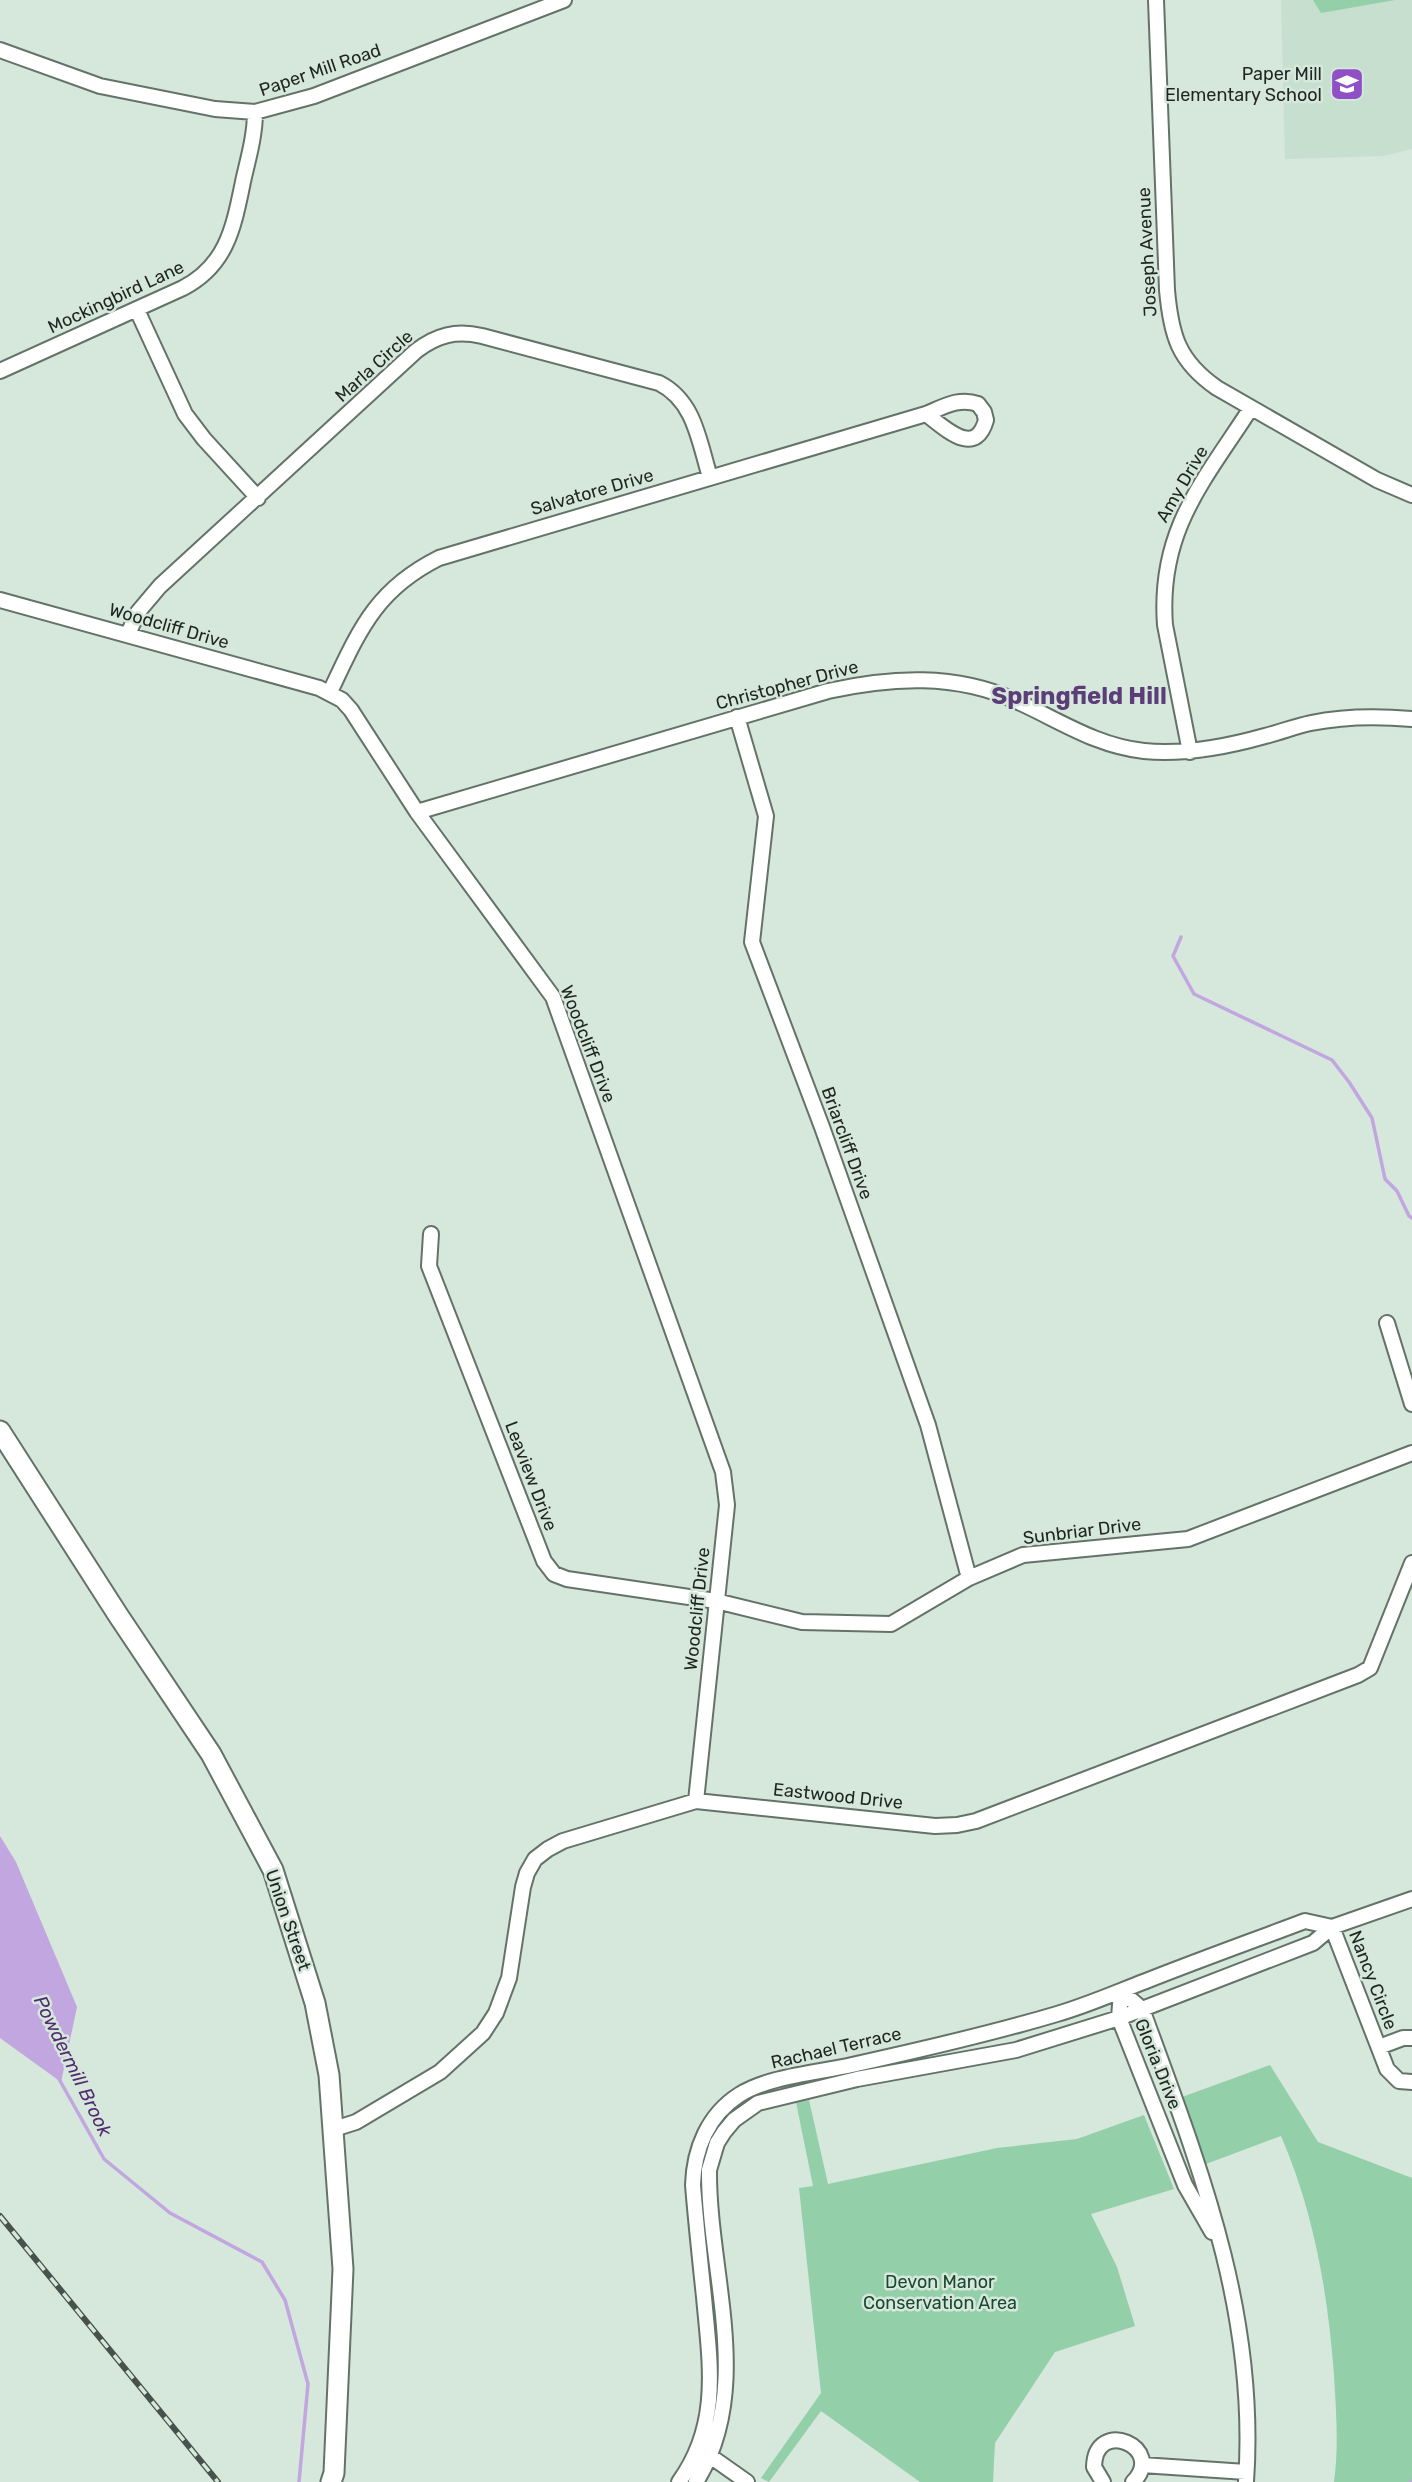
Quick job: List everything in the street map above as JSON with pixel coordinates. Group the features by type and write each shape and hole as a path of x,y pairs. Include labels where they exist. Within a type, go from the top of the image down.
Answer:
{"main road":[{"name":"Union Street","path":"0,1431 211,1754 273,1870 315,2003 329,2075 343,2269 334,2473 331,2482"}],"street":[{"name":"Paper Mill Road","path":"0,50 100,86 215,109 255,112 314,96 564,0"},
{"name":"Joseph Avenue","path":"1156,0 1170,324 1183,357 1202,378 1251,408 1377,480 1412,495"},
{"name":"Mockingbird Lane","path":"0,371 137,310 193,283 208,271 221,254 236,218 253,136 255,112"},
{"path":"137,310 185,414 258,498"},
{"name":"Marla Circle","path":"128,635 138,612 151,596 425,344 444,335 463,332 482,336 669,388 684,403 692,419 710,477"},
{"name":"Amy Drive","path":"1190,752 1165,625 1167,565 1171,545 1186,509 1251,408"},
{"name":"Salvatore Drive","path":"330,692 370,614 393,589 423,566 456,552 926,414"},
{"name":"Woodcliff Drive","path":"0,600 330,692 351,710 418,812 553,997 723,1472 727,1505 696,1801"},
{"name":"Christopher Drive","path":"418,812 737,717 849,686 896,679 960,684 1000,694 1084,735 1125,748 1159,752 1190,752 1333,719 1364,716 1412,719"},
{"name":"Briarcliff Drive","path":"737,717 766,816 752,942 822,1127 924,1413 969,1578"},
{"name":"Leaview Drive","path":"431,1234 429,1266 547,1567 554,1574 567,1579 716,1601"},
{"path":"1387,1323 1412,1404"},
{"name":"Sunbriar Drive","path":"716,1601 802,1622 891,1624 969,1578 1023,1555 1188,1539 1412,1453"},
{"name":"Eastwood Drive","path":"334,2129 356,2122 440,2072 485,2030 500,2005 509,1978 527,1873 535,1859 563,1841 696,1801 935,1826 976,1821 1370,1668 1412,1563"},
{"name":"Rachael Terrace","path":"696,2482 705,2452 721,2419 727,2367 709,2170 717,2143 734,2120 746,2110 771,2099 857,2079 1000,2054 1119,2018 1313,1943 1332,1927 1412,1899"},
{"name":"Rachael Terrace","path":"679,2482 705,2452 711,2369 693,2168 702,2138 718,2113 742,2093 764,2084 854,2065 1057,2014 1305,1921 1332,1927"},
{"name":"Nancy Circle","path":"1332,1927 1392,2076 1399,2081 1412,2082"},
{"name":"Gloria Drive","path":"1121,1991 1142,2009 1202,2173 1223,2252 1237,2309 1245,2368 1248,2412 1246,2477"},
{"name":"Gloria Drive","path":"1121,1991 1119,2018 1185,2185 1223,2252"},
{"name":"Nancy Circle","path":"1379,2047 1403,2038 1412,2038"},
{"path":"1103,2482 1097,2475 1094,2460 1097,2452 1116,2440 1132,2444 1141,2457 1140,2473 1133,2482"},
{"path":"705,2452 747,2482"},
{"path":"1142,2465 1246,2477"}],"shaded area":[{"name":"Paper Mill Elementary School","path":"1281,0 1412,0 1412,149 1383,156 1285,159"},
{"path":"0,1836 16,1862 77,2007 61,2082 0,2038"}],"green space":[{"path":"1313,0 1395,0 1321,13"},
{"path":"1270,2065 1318,2142 1412,2178 1412,2482 1334,2482 1336,2415 1328,2314 1311,2224 1293,2165 1281,2136 1206,2164 1182,2097"},
{"name":"Devon Manor Conservation Area","path":"809,2100 828,2184 997,2148 1077,2139 1144,2115 1174,2189 1091,2214 1117,2267 1135,2326 1055,2352 995,2443 993,2482 920,2482 821,2411 769,2482 761,2478 821,2393 799,2188 813,2186 796,2102"}],"waterway":[{"path":"1181,937 1173,956 1194,994 1332,1060 1372,1118 1385,1179 1397,1191 1412,1218"},
{"name":"Powdermill Brook","path":"59,2079 104,2159 170,2213 262,2262 285,2300 308,2384 299,2482"}],"railway":[{"path":"0,2216 218,2482"}],"place":[{"name":"Paper Mill Elementary School","path":"1347,84"}],"district":[{"name":"Springfield Hill","path":"1079,696"}]}
